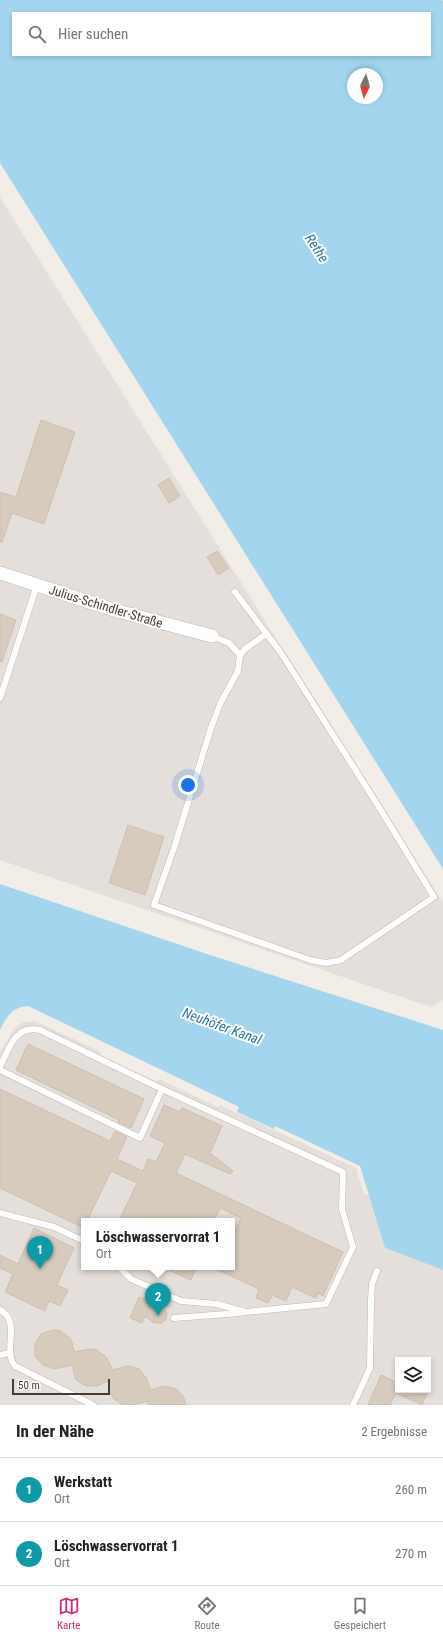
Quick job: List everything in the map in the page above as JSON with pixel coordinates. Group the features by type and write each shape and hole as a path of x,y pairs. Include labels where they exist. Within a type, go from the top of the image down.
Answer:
{"street":[{"name":"Julius-Schindler-Straße","path":"0,573 114,610 212,636"}],"lane":[{"path":"0,698 37,585"},
{"path":"235,592 286,660 434,897 341,960 326,963 310,960 154,905 175,845 211,728 221,702 238,671 240,655 266,634"},
{"path":"212,636 228,643 240,655"},
{"path":"0,1067 12,1042 22,1032 29,1029 40,1030 162,1089 343,1172 342,1209 353,1247 326,1304 174,1318"},
{"path":"0,1070 140,1138 162,1089"},
{"path":"0,1213 54,1227 81,1240"},
{"path":"122,1270 131,1279 181,1302 217,1304 245,1312"},
{"path":"353,1405 370,1368 372,1284 377,1271"},
{"path":"0,1310 9,1318 11,1324 12,1341 9,1353 11,1361 15,1366 93,1405"},
{"path":"0,1355 9,1353"}],"shaded area":[{"path":"0,197 443,903 443,1000 431,1007 0,860"},
{"path":"33,1021 40,1023 101,1052 100,1055 157,1082 159,1079 218,1107 220,1105 356,1168 364,1194 370,1196 385,1248 443,1270 443,1405 0,1405 0,1052 14,1029 22,1023"}],"water":[{"name":"Rethe","path":"0,0 441,0 443,2 443,869 0,163"},
{"name":"Neuhöfer Kanal","path":"0,884 207,954 443,1030 443,1270 385,1248 360,1166 275,1126 274,1129 237,1112 239,1107 28,1006 14,1010 5,1020 0,1030"}],"building":[{"path":"41,420 75,432 44,524 12,513 2,542 0,542 0,492 16,497"},
{"path":"169,478 180,496 169,503 158,485"},
{"path":"217,551 229,568 218,575 207,557"},
{"path":"0,614 16,620 2,662 0,661"},
{"path":"128,825 164,837 145,895 109,883"},
{"path":"28,1044 144,1099 131,1128 118,1122 119,1120 16,1070"},
{"path":"0,1089 110,1141 115,1131 127,1137 117,1159 143,1171 148,1159 156,1162 165,1143 150,1136 164,1105 180,1112 182,1108 222,1126 210,1153 233,1171 230,1174 185,1154 176,1173 343,1252 323,1296 318,1293 316,1298 292,1287 286,1301 272,1295 268,1303 256,1298 259,1289 218,1270 235,1270 235,1231 241,1218 220,1208 215,1218 120,1218 137,1183 111,1171 88,1218 81,1218 81,1227 0,1188"},
{"path":"34,1228 74,1248 57,1285 68,1290 60,1306 49,1301 45,1311 5,1292 13,1274 0,1268 0,1255 18,1264"},
{"path":"169,1270 196,1270 191,1280"},
{"path":"139,1297 152,1302 150,1304 162,1307 167,1314 166,1319 162,1323 154,1323 145,1316 142,1323 130,1318"},
{"path":"53,1330 59,1330 69,1337 72,1342 74,1352 91,1349 97,1350 106,1357 113,1370 128,1366 139,1369 147,1379 150,1390 165,1386 177,1389 184,1398 186,1405 148,1405 148,1401 133,1405 123,1405 114,1399 110,1393 108,1381 97,1386 86,1386 76,1380 72,1365 54,1369 43,1365 35,1356 35,1344 41,1334"},
{"path":"381,1375 395,1382 396,1393 390,1405 368,1405"},
{"path":"396,1393 427,1393 422,1405"}],"place":[{"name":"Werkstatt","path":"40,1269"},
{"name":"Löschwasservorrat 1","path":"158,1316"}]}
